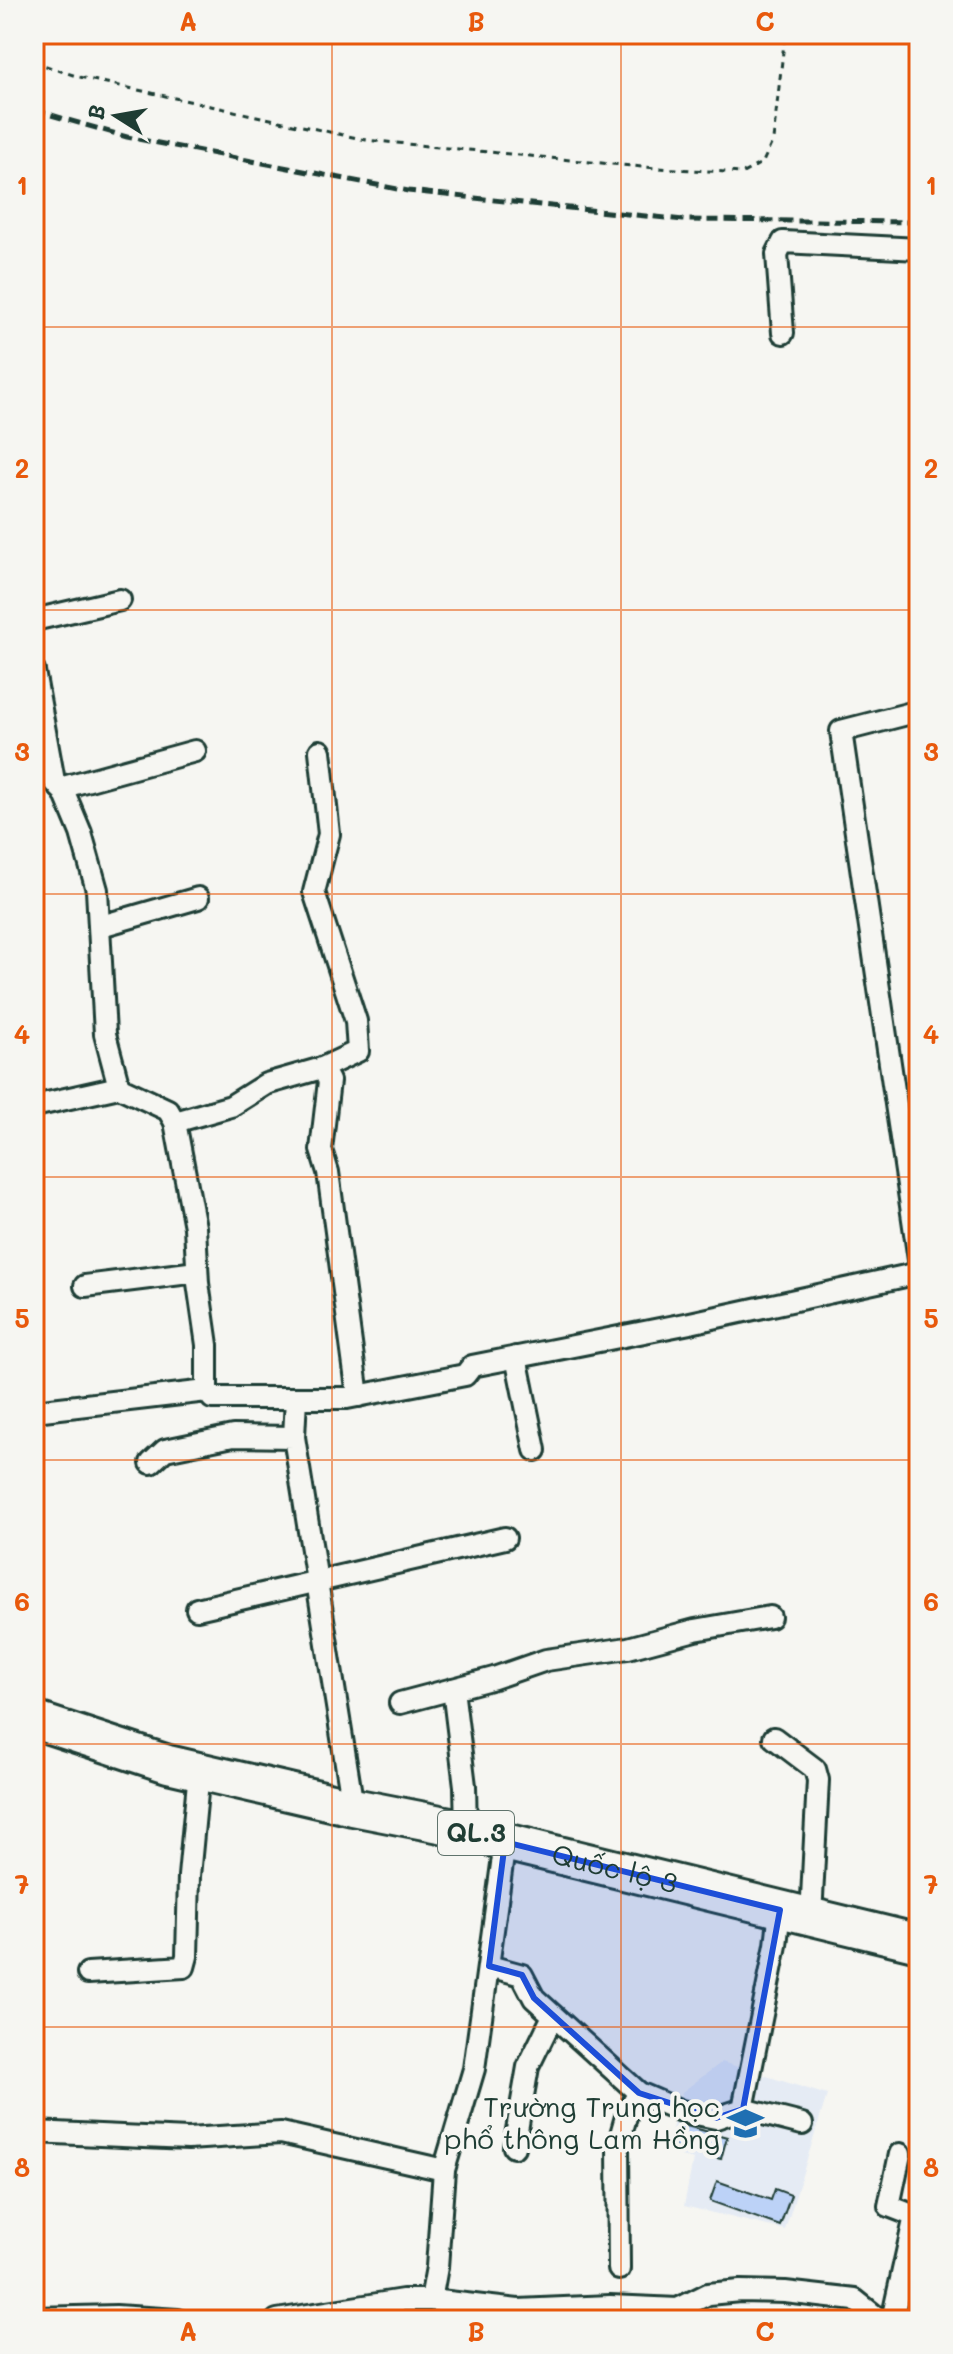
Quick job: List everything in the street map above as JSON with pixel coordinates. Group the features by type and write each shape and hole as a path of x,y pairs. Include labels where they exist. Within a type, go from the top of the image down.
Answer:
{"highway":[{"name":"Quốc lộ 3","path":"34,1720 168,1764 353,1807 466,1829 505,1842 919,1943"}],"street":[{"path":"783,333 777,254 783,242 919,249"},
{"path":"34,620 120,600"},
{"path":"34,671 54,781 81,833 97,890 105,1034 119,1087"},
{"path":"34,1106 119,1087 168,1110 175,1122 195,1227 197,1272 207,1345 207,1391 212,1398 358,1396 465,1375 472,1366 690,1323 918,1273 841,731 919,711"},
{"path":"60,788 195,751"},
{"path":"175,1122 231,1106 266,1084 322,1068 358,1051 356,1021 314,892 329,834 320,751"},
{"path":"101,926 198,898"},
{"path":"322,1068 329,1081 321,1150 328,1172 358,1396"},
{"path":"85,1286 197,1272"},
{"path":"516,1357 535,1450"},
{"path":"34,1411 207,1391"},
{"path":"296,1398 294,1437 353,1807"},
{"path":"151,1463 165,1450 233,1436 294,1437"},
{"path":"197,1609 505,1538"},
{"path":"400,1703 494,1678 546,1660 628,1648 695,1630 770,1617"},
{"path":"453,1689 465,1786 466,1829"},
{"path":"743,2109 776,1945 796,1913 818,1780 815,1769 774,1738"},
{"path":"88,1973 184,1967 199,1771"},
{"path":"431,2300 437,2267 444,2170 474,2069 505,1842"},
{"path":"489,1966 522,1975 534,1998 639,2093 681,2111 716,2118 743,2109 802,2124"},
{"path":"514,2147 528,2067 553,2016"},
{"path":"619,2269 618,2145 627,2113 639,2093"},
{"path":"34,2132 188,2139 281,2133 444,2170"},
{"path":"892,2320 915,2216 889,2206 900,2154"},
{"path":"277,2320 403,2310 431,2300 518,2310 679,2315 708,2294 740,2291 785,2292 855,2300 880,2320"},
{"path":"34,2318 116,2316 178,2320"}],"path":[{"path":"34,62 79,77 366,140 642,167 743,173 763,162 773,140 785,34"}],"highlighted area":[{"path":"505,1842 780,1910 743,2109 716,2118 639,2093 534,1998 522,1975 489,1966"}],"shaded area":[{"name":"Trường Trung học phổ thông Lam Hồng","path":"722,2062 827,2095 785,2230 684,2206 693,2160 666,2151 682,2092"}],"building":[{"path":"679,2124 727,2137 721,2159 673,2147"},
{"path":"717,2181 771,2200 775,2189 791,2195 780,2226 710,2201"}],"railway":[{"path":"34,110 127,137 408,191 684,220 919,222"}],"place":[{"name":"Trường Trung học phổ thông Lam Hồng","path":"746,2123"}]}
